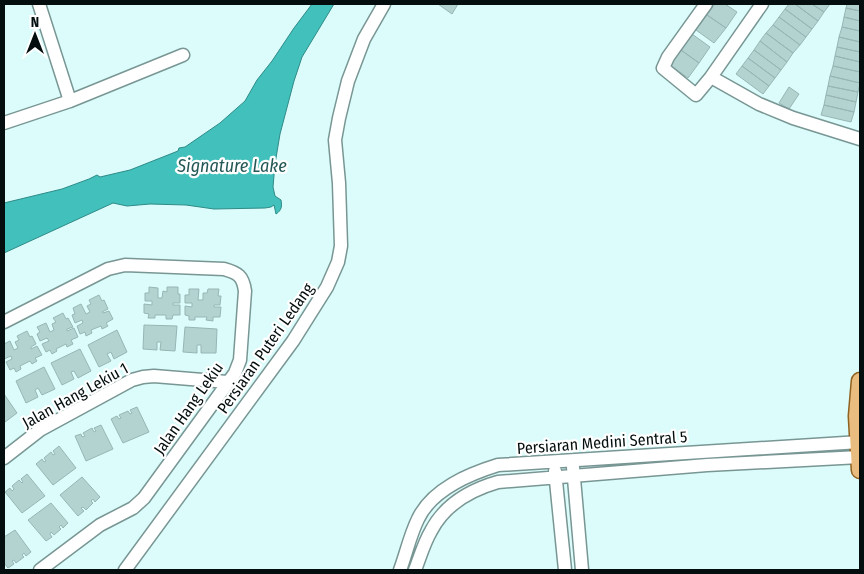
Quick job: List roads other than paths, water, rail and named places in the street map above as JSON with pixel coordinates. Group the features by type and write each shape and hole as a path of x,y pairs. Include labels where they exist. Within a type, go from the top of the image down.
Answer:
{"main road":[{"path":"860,381 857,416 860,453"}],"street":[{"path":"38,4 70,101"},
{"name":"Persiaran Puteri Ledang","path":"125,570 293,341 327,287 338,262 341,246 339,182 335,140 339,118 348,81 361,48 384,4"},
{"path":"706,4 668,57 663,68 696,95 711,77 762,4"},
{"path":"4,123 70,101 183,55"},
{"path":"711,77 759,104 793,118 860,139"},
{"name":"Jalan Hang Lekiu","path":"4,322 108,269 125,265 224,269 240,276 244,282 240,360 235,373 144,498 133,508 100,525 40,570"},
{"name":"Jalan Hang Lekiu 1","path":"4,458 40,430 132,380 143,376 227,382"},
{"name":"Persiaran Medini Sentral 5","path":"400,570 418,519 431,502 454,483 473,473 498,465 572,460 860,453"},
{"name":"Persiaran Medini Sentral 5","path":"415,570 431,530 443,514 461,497 478,488 498,482 860,453"},
{"path":"572,460 582,570"},
{"path":"554,461 565,570"}],"water":[{"name":"Signature Lake","path":"312,4 334,4 302,57 294,81 280,134 275,164 273,187 275,196 281,200 280,209 276,214 274,205 265,208 214,209 186,205 150,204 127,206 113,203 4,253 4,203 62,189 97,175 100,177 130,170 185,147 220,123 245,101 257,80"}]}
